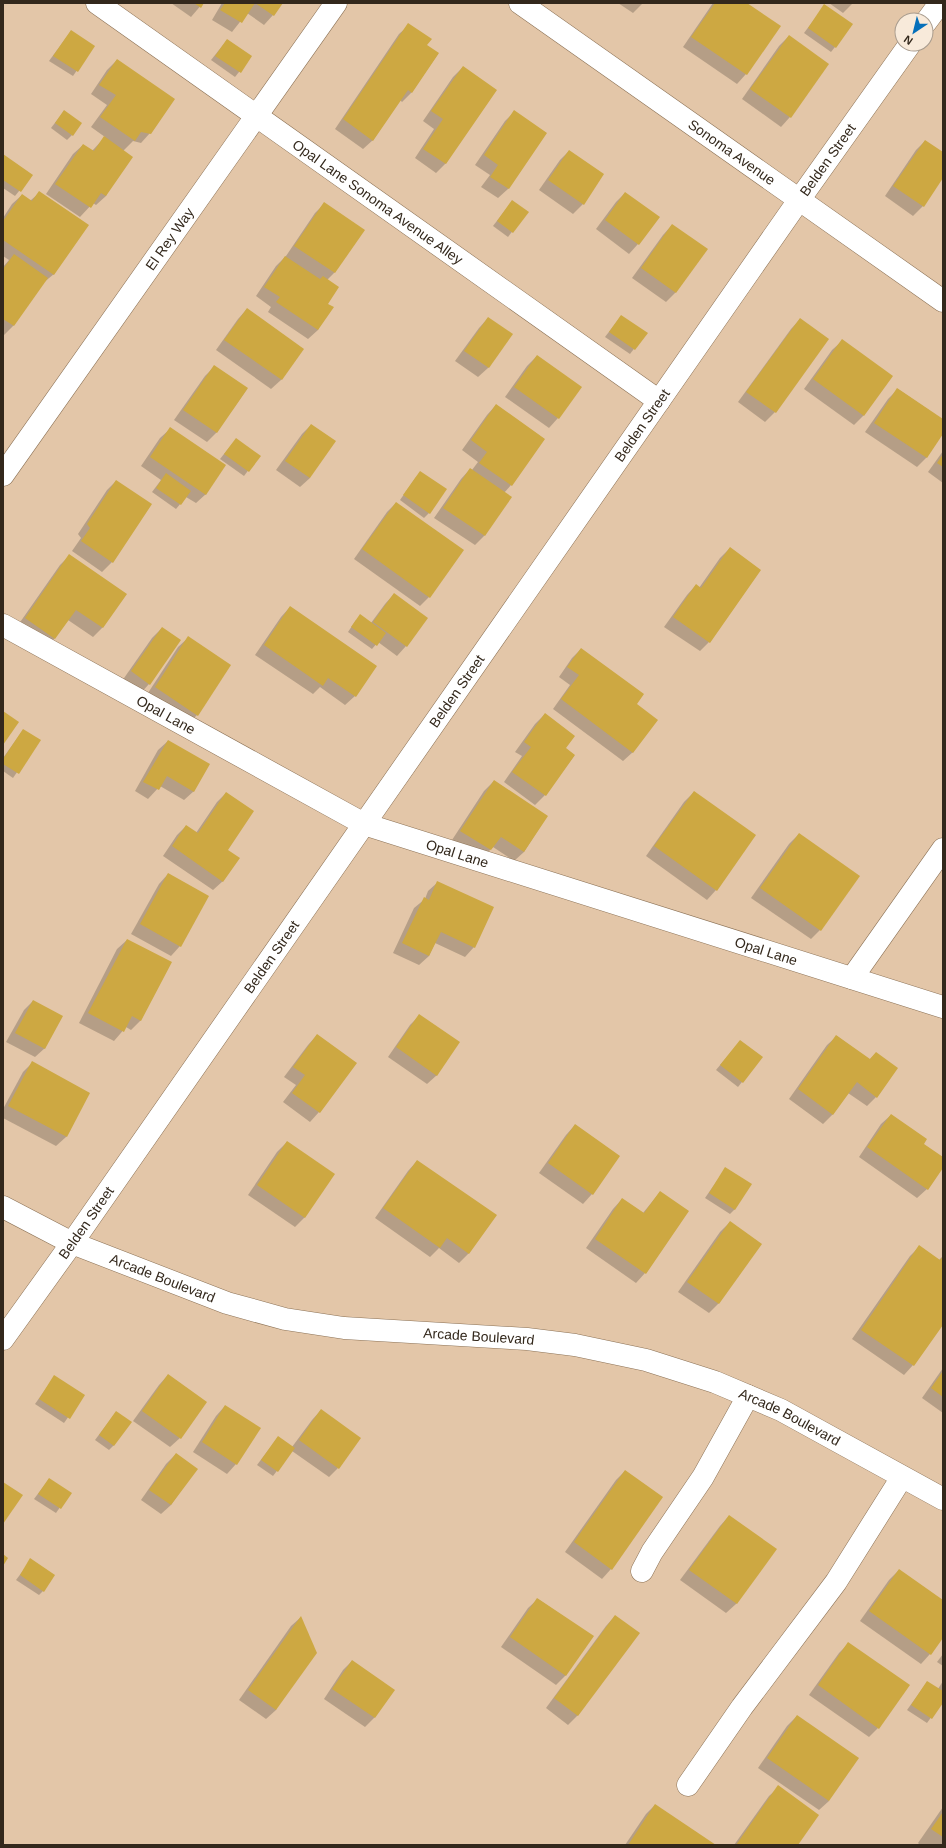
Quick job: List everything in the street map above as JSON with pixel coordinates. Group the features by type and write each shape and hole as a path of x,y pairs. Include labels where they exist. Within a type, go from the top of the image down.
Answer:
{"street":[{"name":"Opal Lane Sonoma Avenue Alley","path":"97,3 659,401"},
{"name":"El Rey Way","path":"3,475 336,3"},
{"name":"Sonoma Avenue","path":"520,3 943,301"},
{"path":"933,12 940,3"},
{"name":"Belden Street","path":"3,1339 72,1243 799,200 904,52"},
{"name":"Opal Lane","path":"3,625 364,824 943,1007"},
{"path":"852,978 943,849"},
{"name":"Arcade Boulevard","path":"3,1207 72,1243 227,1303 285,1319 344,1328 527,1340 575,1345 646,1360 715,1382 781,1410 943,1499"},
{"path":"642,1571 652,1552 703,1477 748,1396"},
{"path":"688,1785 742,1707 836,1582 902,1477"}],"building":[{"path":"194,3 204,3 201,8"},
{"path":"225,3 255,3 242,23 220,10"},
{"path":"255,3 283,3 274,16"},
{"path":"715,3 747,3 781,26 747,75 691,37"},
{"path":"824,4 853,24 836,48 808,28"},
{"path":"408,23 432,39 427,45 439,53 412,93 408,90 373,141 343,119"},
{"path":"71,30 95,46 78,72 53,56"},
{"path":"789,35 829,64 791,118 750,89"},
{"path":"227,39 252,56 241,73 215,56"},
{"path":"117,59 175,99 151,134 141,132 135,141 100,117 116,95 99,85"},
{"path":"463,66 497,90 446,164 423,149 443,119 431,111"},
{"path":"64,110 82,123 73,136 55,123"},
{"path":"514,110 547,133 509,189 490,177 498,165 484,155"},
{"path":"104,136 133,157 106,196 101,193 91,208 55,184 83,144 94,151"},
{"path":"925,140 943,152 943,178 924,207 893,186"},
{"path":"569,150 604,174 584,205 548,180"},
{"path":"3,154 33,175 21,192 3,180"},
{"path":"39,191 89,225 54,275 3,240 3,221 22,194 32,201"},
{"path":"625,192 660,217 639,245 605,220"},
{"path":"512,200 529,212 513,233 497,221"},
{"path":"324,202 365,230 335,273 294,246"},
{"path":"672,224 708,249 676,293 641,268"},
{"path":"14,254 48,278 14,326 3,319 3,269"},
{"path":"285,256 320,279 323,276 339,287 328,304 334,307 318,330 276,302 280,297 264,287"},
{"path":"247,308 304,349 282,380 224,340"},
{"path":"621,315 648,333 635,350 609,332"},
{"path":"488,317 513,334 489,368 464,351"},
{"path":"800,318 829,339 776,413 746,392"},
{"path":"842,339 893,376 864,416 813,379"},
{"path":"537,355 582,387 559,419 514,387"},
{"path":"214,365 248,388 217,433 183,410"},
{"path":"897,388 943,419 943,434 927,458 874,423"},
{"path":"496,404 545,439 512,486 479,463 487,452 471,440"},
{"path":"311,424 336,441 310,478 285,461"},
{"path":"170,427 226,465 206,495 150,457"},
{"path":"236,438 261,456 249,472 224,454"},
{"path":"943,454 943,467 937,463"},
{"path":"470,468 512,497 485,536 443,508"},
{"path":"420,471 447,489 430,514 403,495"},
{"path":"166,473 191,491 181,505 156,488"},
{"path":"116,480 152,504 113,563 81,541 90,528 87,524"},
{"path":"396,502 464,550 430,598 362,549"},
{"path":"730,547 761,570 710,643 673,617 696,584 701,588"},
{"path":"69,554 127,594 103,628 76,610 55,639 25,618"},
{"path":"394,593 428,618 407,647 373,622"},
{"path":"290,606 377,666 356,697 328,678 323,686 264,645"},
{"path":"360,614 386,633 377,646 351,627"},
{"path":"162,627 181,640 150,685 131,671"},
{"path":"188,636 231,665 198,716 155,687"},
{"path":"581,648 644,694 637,704 658,720 633,753 561,699 579,675 567,667"},
{"path":"3,711 19,722 3,745"},
{"path":"545,713 575,736 566,748 575,755 546,796 512,772 531,747 524,742"},
{"path":"23,729 41,740 19,774 3,764 3,759"},
{"path":"168,740 210,764 194,792 167,776 159,790 143,782"},
{"path":"494,780 548,816 524,852 501,837 491,850 460,831"},
{"path":"694,791 756,835 717,891 654,846"},
{"path":"226,792 254,811 228,850 240,858 223,882 172,846 186,825 198,833"},
{"path":"799,833 860,876 821,931 760,888"},
{"path":"168,873 209,896 181,947 140,924"},
{"path":"437,881 494,907 475,948 441,932 429,956 402,943 424,897 429,900"},
{"path":"127,939 172,962 141,1021 132,1016 124,1032 88,1013"},
{"path":"33,1000 63,1016 45,1049 15,1033"},
{"path":"419,1014 460,1042 437,1076 396,1047"},
{"path":"317,1034 357,1063 320,1113 292,1093 305,1075 293,1067"},
{"path":"836,1035 870,1059 876,1052 898,1068 877,1098 857,1082 833,1115 798,1089"},
{"path":"740,1040 763,1057 743,1083 720,1065"},
{"path":"32,1061 90,1093 67,1137 8,1106"},
{"path":"891,1114 927,1139 924,1144 943,1157 943,1168 928,1190 867,1147"},
{"path":"575,1124 620,1156 593,1195 548,1163"},
{"path":"287,1141 335,1174 305,1218 257,1185"},
{"path":"417,1160 497,1215 469,1254 447,1238 440,1248 383,1208"},
{"path":"725,1167 752,1184 735,1210 709,1193"},
{"path":"660,1191 689,1211 646,1274 595,1239 622,1198 644,1213"},
{"path":"730,1221 762,1244 719,1304 687,1282"},
{"path":"919,1245 940,1260 943,1256 943,1325 914,1366 861,1330"},
{"path":"943,1371 943,1397 931,1388"},
{"path":"168,1374 207,1402 181,1439 142,1411"},
{"path":"54,1375 85,1395 70,1419 39,1399"},
{"path":"225,1405 261,1428 237,1465 202,1442"},
{"path":"321,1409 361,1438 339,1469 299,1440"},
{"path":"116,1411 132,1422 114,1446 99,1435"},
{"path":"278,1436 295,1448 278,1472 261,1460"},
{"path":"176,1453 198,1469 171,1505 149,1490"},
{"path":"625,1470 663,1497 612,1570 574,1542"},
{"path":"49,1478 72,1493 61,1509 38,1494"},
{"path":"3,1482 23,1495 3,1524"},
{"path":"729,1515 777,1549 737,1604 689,1570"},
{"path":"3,1554 8,1558 3,1566"},
{"path":"30,1558 55,1575 44,1592 20,1575"},
{"path":"899,1569 943,1600 943,1638 931,1655 869,1611"},
{"path":"537,1598 594,1636 566,1676 510,1637"},
{"path":"615,1615 640,1633 578,1716 554,1698"},
{"path":"301,1616 317,1653 276,1710 248,1690"},
{"path":"848,1642 910,1685 879,1729 818,1685"},
{"path":"352,1660 395,1690 375,1718 332,1689"},
{"path":"927,1681 943,1691 943,1703 932,1719 911,1705"},
{"path":"797,1715 859,1758 829,1801 767,1758"},
{"path":"778,1785 819,1815 798,1845 736,1845"},
{"path":"655,1804 716,1845 628,1845"},
{"path":"943,1812 943,1837 931,1829"}]}
